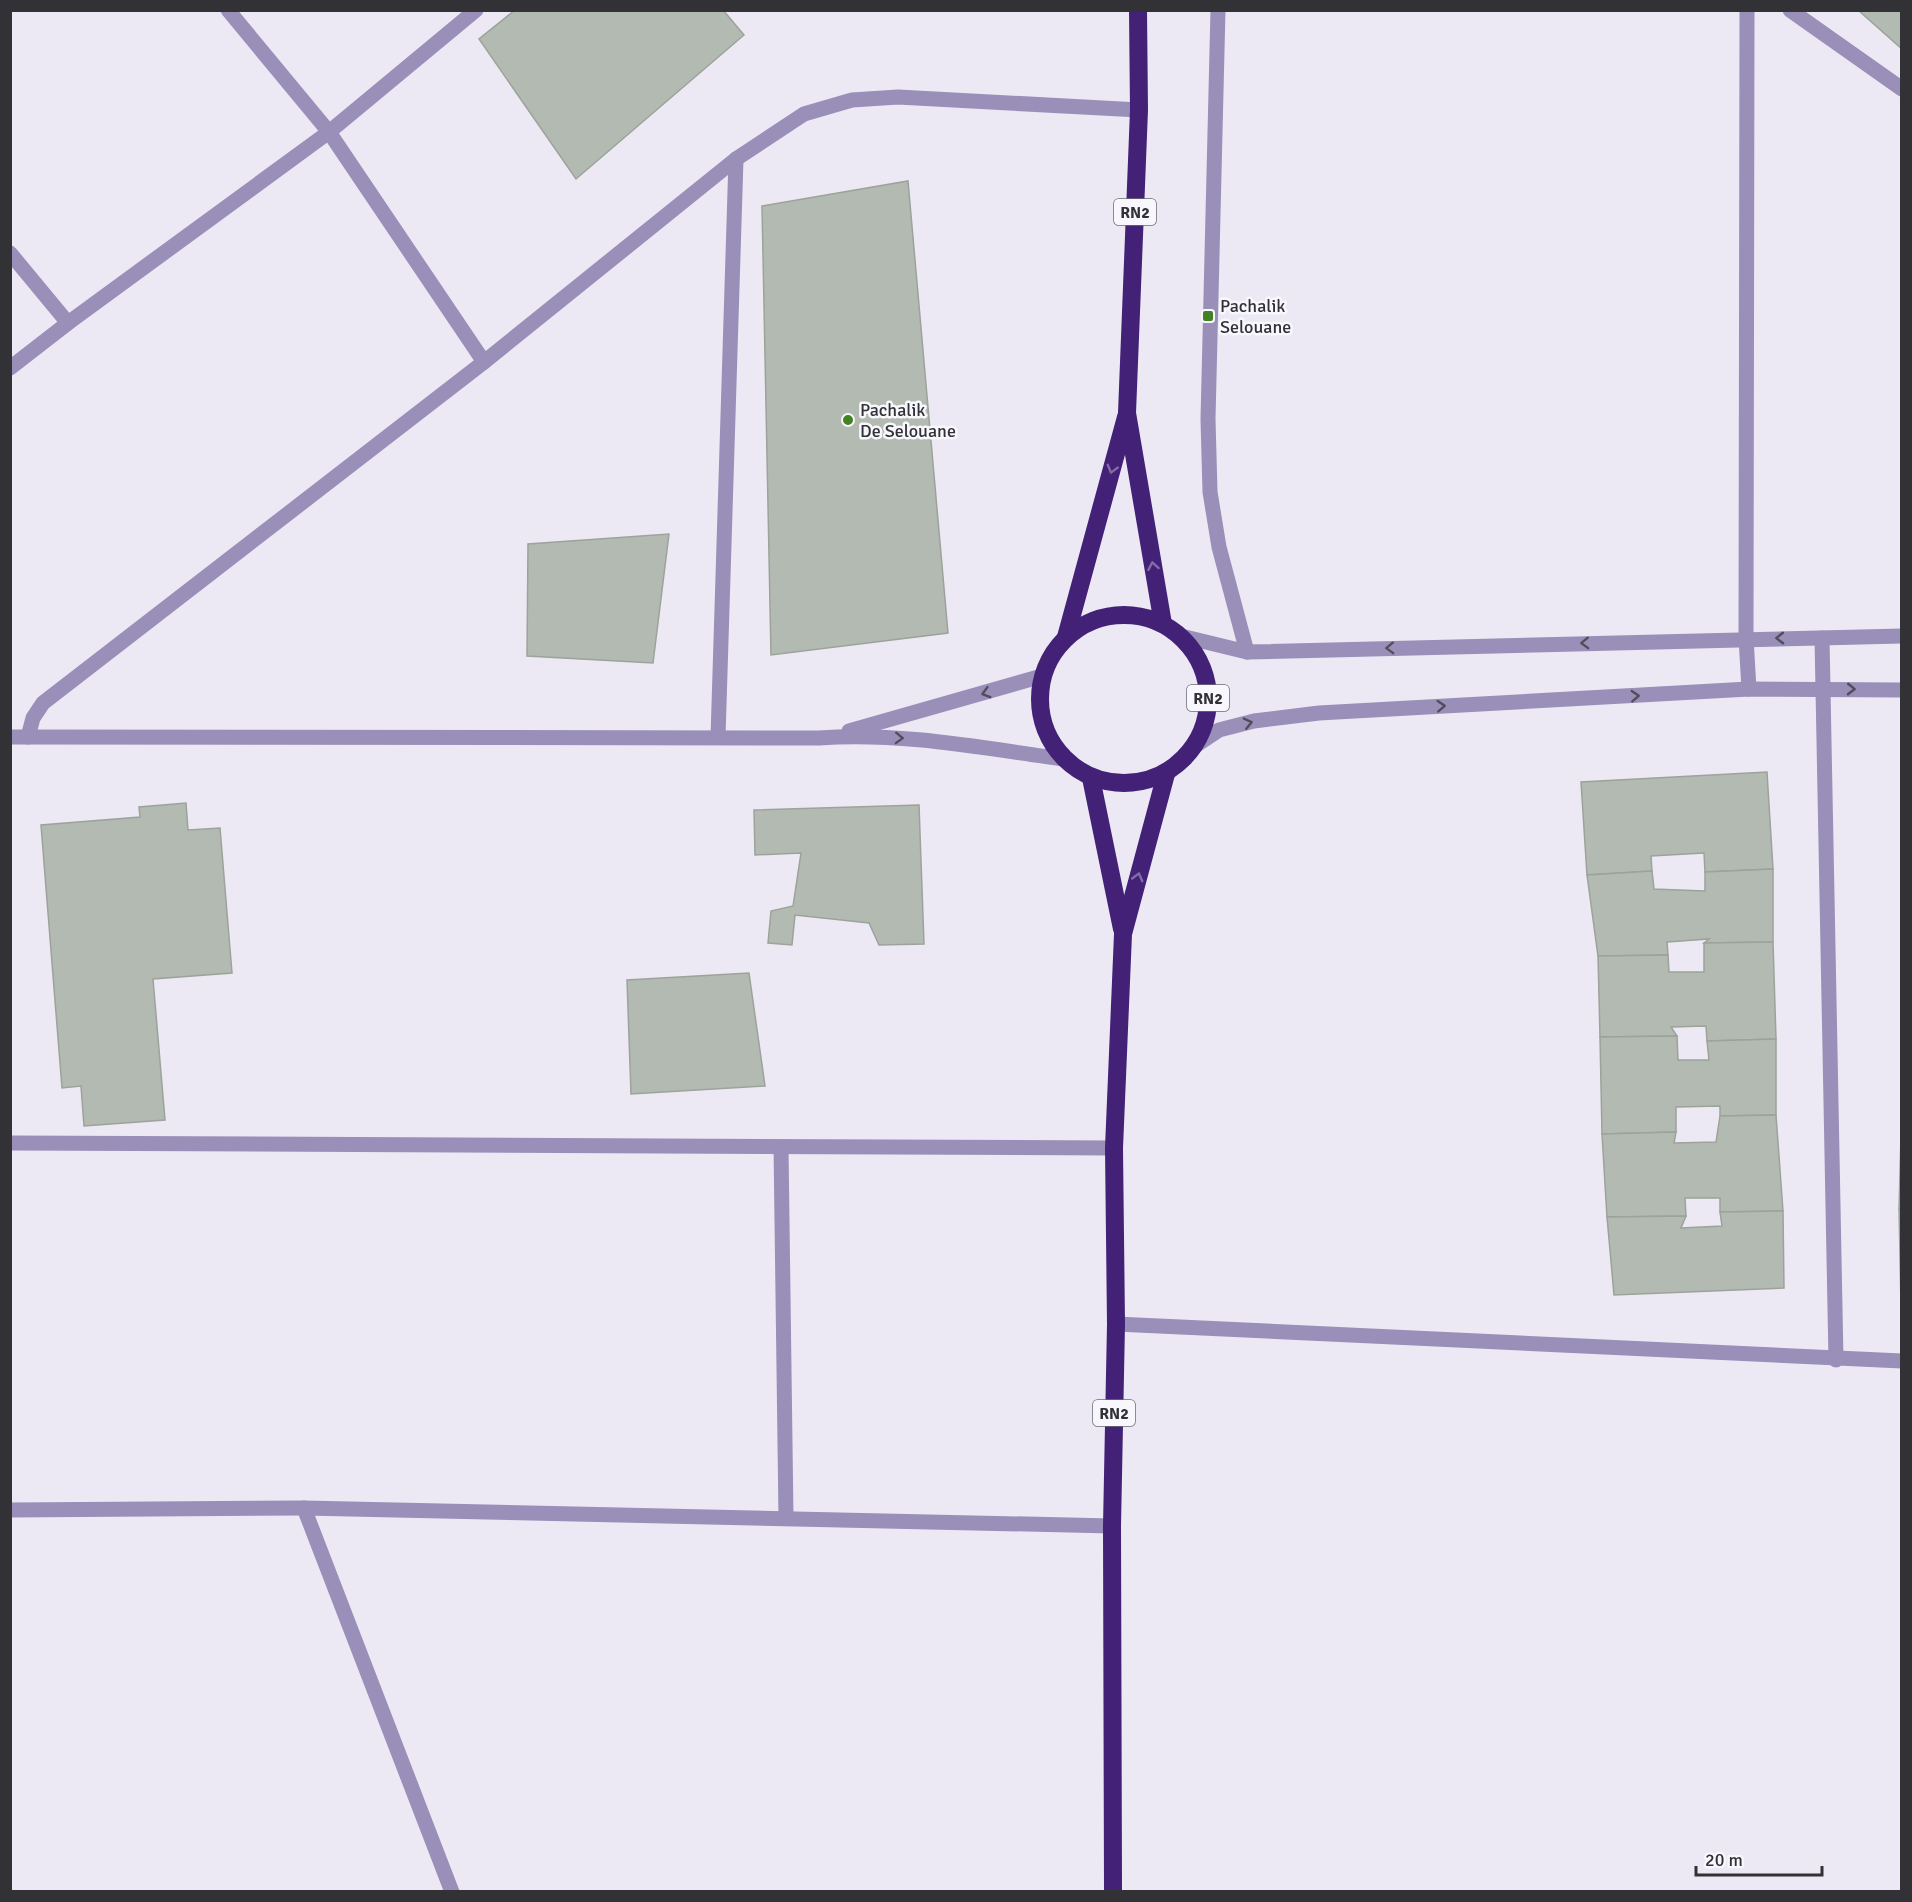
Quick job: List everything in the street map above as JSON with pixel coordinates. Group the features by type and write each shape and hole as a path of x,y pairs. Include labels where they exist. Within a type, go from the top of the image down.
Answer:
{"highway":[{"name":"RN2","path":"1138,10 1139,110 1127,413 1163,624"},
{"name":"RN2","path":"1066,637 1127,413"},
{"name":"RN2","path":"1112,615 1138,615 1163,624 1181,636 1199,659 1208,688 1207,718 1195,746 1182,761 1166,774 1142,783 1116,784 1091,778 1063,759 1046,734 1039,706 1042,676 1051,655 1066,637 1087,622 1112,615"},
{"name":"RN2","path":"1113,1892 1112,1526 1116,1324 1114,1148 1123,934 1166,774"},
{"name":"RN2","path":"1091,778 1123,934"}],"street":[{"path":"228,10 329,132 484,362"},
{"path":"10,368 329,132 476,10"},
{"path":"1218,10 1208,419 1210,492 1218,547 1247,652"},
{"path":"1747,10 1746,638 1749,689"},
{"path":"1790,10 1902,89"},
{"path":"28,737 33,718 43,703 484,362 736,159 804,114 852,100 898,97 1139,110"},
{"path":"718,737 736,159"},
{"path":"10,253 69,323"},
{"path":"1181,636 1247,652 1746,638 1902,636"},
{"path":"1822,638 1836,1360"},
{"path":"819,738 1042,676"},
{"path":"1195,746 1220,730 1242,724 1319,713 1749,689 1902,690"},
{"path":"10,737 819,738 848,736 909,738 1063,759"},
{"path":"10,1143 1114,1148"},
{"path":"781,1147 786,1517"},
{"path":"1116,1324 1836,1360 1902,1360"},
{"path":"304,1508 452,1892"},
{"path":"10,1510 304,1508 1112,1526"}],"building":[{"path":"515,10 723,10 744,35 576,179 479,39"},
{"path":"1858,10 1902,10 1902,49"},
{"name":"Pachalik De Selouane","path":"908,181 948,633 771,655 762,206"},
{"path":"669,534 653,663 527,656 528,544"},
{"path":"1767,772 1773,869 1705,872 1704,853 1651,856 1652,871 1587,875 1581,782"},
{"path":"186,803 188,830 220,828 232,973 153,979 165,1120 84,1126 81,1086 62,1088 41,825 140,817 139,807"},
{"path":"919,805 924,944 879,945 869,923 795,915 792,945 768,943 771,911 793,906 801,853 755,855 754,810"},
{"path":"1773,869 1773,942 1704,943 1709,939 1667,942 1668,955 1598,956 1587,875 1652,871 1654,889 1705,891 1705,872"},
{"path":"1773,942 1776,1039 1707,1041 1706,1026 1671,1027 1677,1036 1600,1037 1598,956 1668,955 1669,972 1704,972 1704,943"},
{"path":"749,973 765,1086 631,1094 627,980"},
{"path":"1677,1036 1678,1060 1709,1060 1707,1041 1776,1039 1776,1115 1720,1116 1720,1106 1676,1107 1676,1132 1602,1134 1600,1037"},
{"path":"1776,1115 1783,1211 1720,1212 1720,1198 1685,1198 1686,1216 1607,1217 1602,1134 1676,1132 1674,1143 1716,1142 1720,1116"},
{"path":"1901,1136 1902,1209 1899,1209"},
{"path":"1899,1209 1902,1209 1902,1306 1901,1306"},
{"path":"1783,1211 1784,1288 1614,1295 1607,1217 1686,1216 1681,1228 1722,1226 1720,1212"}],"place":[{"name":"Pachalik Selouane","path":"1208,316"},
{"name":"Pachalik De Selouane","path":"848,420"}]}
